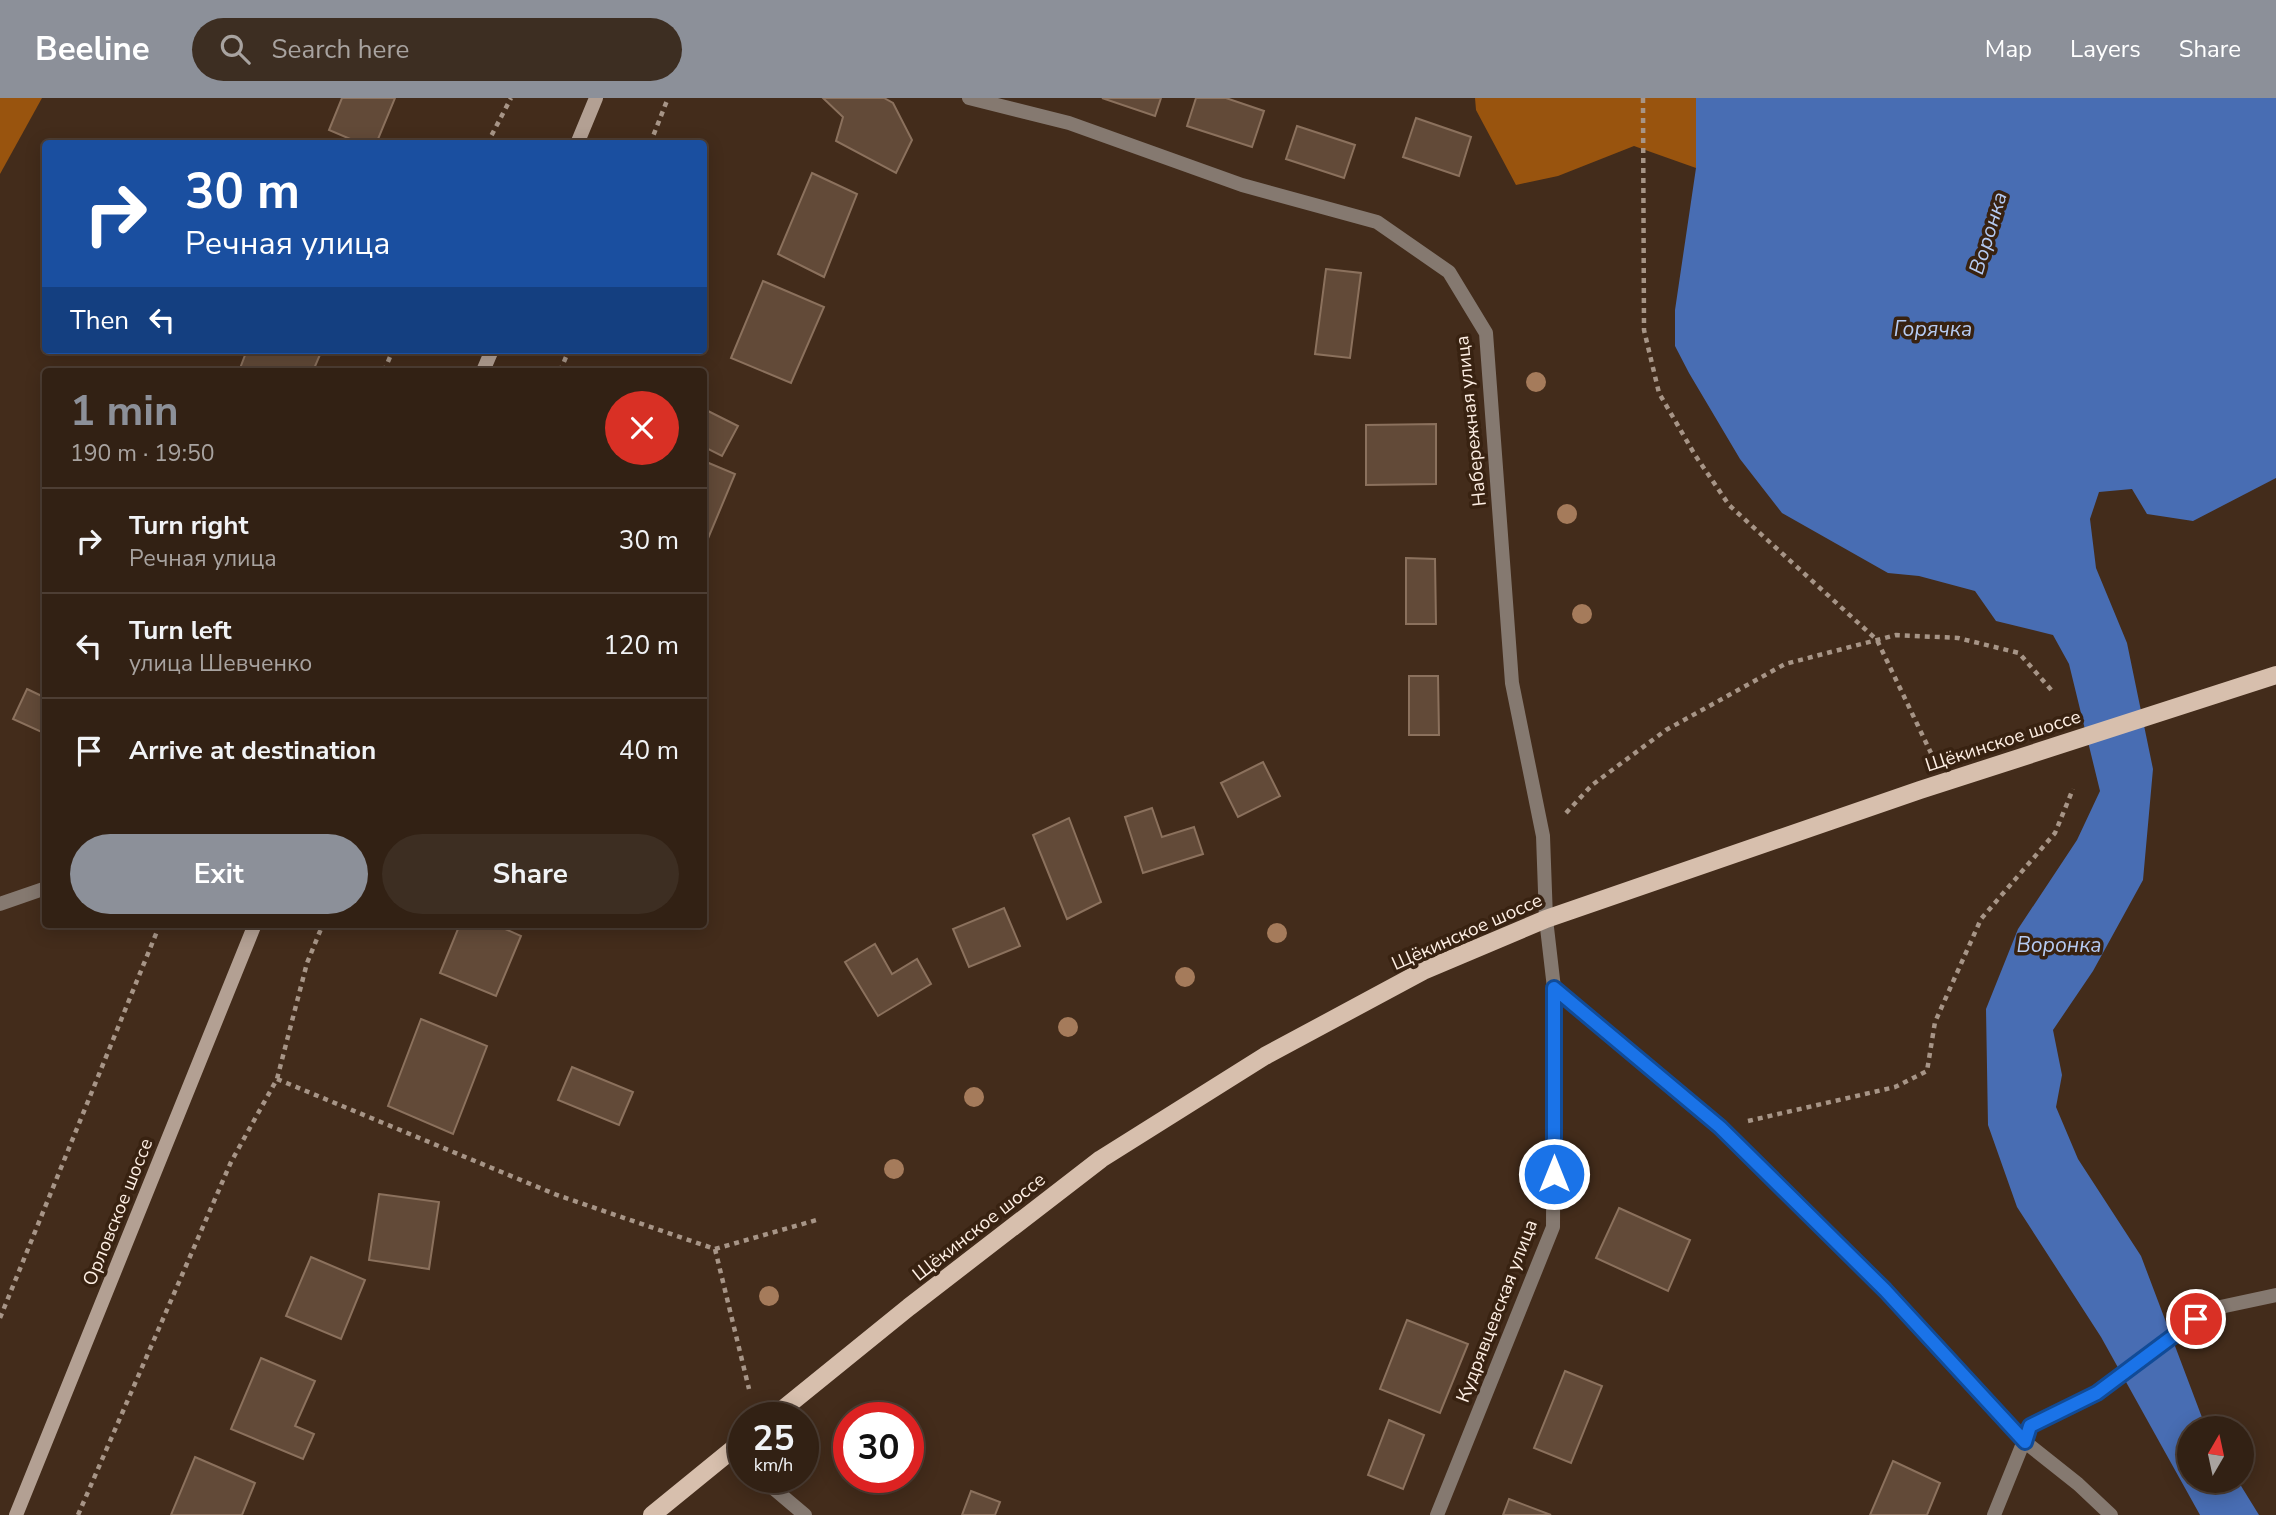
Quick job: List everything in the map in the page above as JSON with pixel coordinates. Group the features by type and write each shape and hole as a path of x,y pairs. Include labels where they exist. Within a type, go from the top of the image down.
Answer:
{"main road":[{"path":"579,140 596,98"},
{"name":"Щёкинское шоссе","path":"792,1402 909,1307 1101,1159 1265,1056 1423,971 1546,919 1920,790 2276,675"},
{"name":"Орловское шоссе","path":"16,1515 253,928"},
{"path":"652,1515 728,1453"}],"street":[{"name":"Набережная улица","path":"969,98 1069,123 1242,186 1377,222 1448,272 1486,333 1512,683 1543,836 1546,919"},
{"path":"0,904 42,889"},
{"name":"Кудрявцевская улица","path":"1437,1515 1553,1227 1554,988 1546,919"},
{"path":"1554,988 1720,1127 1885,1290 2025,1442 2078,1484 2111,1515"},
{"path":"1994,1515 2030,1426 2097,1393 2180,1329 2211,1309 2276,1295"},
{"path":"779,1493 804,1515"}],"path":[{"path":"489,140 511,98"},
{"path":"651,140 667,98"},
{"path":"1643,98 1644,330 1659,393 1695,455 1729,505 1877,640 1931,753"},
{"path":"1543,836 1591,785 1666,730 1785,664 1896,635 1958,639 2019,653 2053,692"},
{"path":"1720,1127 1895,1087 1927,1071 1935,1022 1981,919 2055,833 2073,789"},
{"path":"0,1318 157,928"},
{"path":"78,1515 231,1162 277,1079 307,963 321,928"},
{"path":"277,1079 557,1195 715,1250 820,1219"},
{"path":"715,1250 749,1389"}],"shaded area":[{"path":"0,98 42,98 0,174"},
{"path":"1475,98 1696,98 1696,168 1634,146 1558,176 1516,185 1476,110"}],"water":[{"name":"Горячка","path":"1696,98 2276,98 2276,478 2193,521 2147,514 2132,489 2099,492 2090,519 2096,568 2127,643 2153,769 2143,880 2093,971 2053,1030 2062,1075 2056,1107 2078,1159 2141,1256 2201,1416 2177,1416 2177,1474 2101,1337 2017,1207 1988,1125 1986,1009 2018,929 2077,840 2100,791 2069,664 2053,635 1996,621 1975,591 1919,576 1888,573 1782,513 1740,459 1675,346 1675,310 1696,168"},
{"name":"Горячка","path":"2188,1493 2245,1493 2259,1515 2200,1515"}],"building":[{"path":"342,98 395,98 378,140 353,140 329,130"},
{"path":"823,98 884,98 893,103 912,140 896,173 836,141 843,117"},
{"path":"1102,98 1161,98 1155,116"},
{"path":"1196,98 1226,98 1264,111 1252,147 1187,126"},
{"path":"1416,118 1471,137 1459,176 1403,157"},
{"path":"1297,126 1355,145 1344,178 1286,159"},
{"path":"812,173 857,194 824,277 778,254"},
{"path":"1326,269 1361,273 1350,358 1315,354"},
{"path":"763,281 824,307 791,383 731,358"},
{"path":"245,354 320,354 314,368 240,368"},
{"path":"707,410 738,426 722,456 707,448"},
{"path":"1436,424 1436,484 1366,485 1366,425"},
{"path":"707,462 735,474 707,541"},
{"path":"1406,558 1435,559 1436,624 1406,624"},
{"path":"1409,676 1438,676 1439,735 1409,735"},
{"path":"27,689 42,696 42,732 13,719"},
{"path":"1263,762 1280,796 1238,817 1221,783"},
{"path":"1152,808 1162,837 1194,827 1203,854 1143,873 1125,817"},
{"path":"1069,818 1101,902 1067,919 1033,835"},
{"path":"1004,908 1020,946 969,967 953,929"},
{"path":"458,928 503,928 521,936 496,996 440,973"},
{"path":"875,944 892,974 917,959 931,984 878,1016 845,962"},
{"path":"421,1019 487,1046 453,1134 388,1106"},
{"path":"572,1067 633,1092 619,1125 558,1100"},
{"path":"379,1194 439,1202 429,1269 369,1260"},
{"path":"1619,1208 1690,1240 1668,1291 1596,1258"},
{"path":"311,1257 365,1280 341,1339 286,1316"},
{"path":"1407,1320 1468,1344 1440,1413 1380,1389"},
{"path":"261,1358 315,1381 295,1426 314,1434 303,1459 231,1429"},
{"path":"1565,1371 1602,1386 1571,1463 1534,1448"},
{"path":"1389,1420 1424,1435 1403,1489 1368,1475"},
{"path":"195,1457 255,1483 242,1515 171,1515"},
{"path":"1893,1461 1940,1483 1927,1515 1870,1515"},
{"path":"971,1491 1000,1502 995,1515 962,1515"},
{"path":"1509,1499 1551,1515 1503,1515"}],"route":[{"path":"1554,1174 1554,988 1720,1127 1885,1290 2025,1442 2030,1426 2097,1393 2196,1319"}],"water label":[{"name":"Воронка","path":"1988,233"},
{"name":"Воронка","path":"2059,945"}]}
